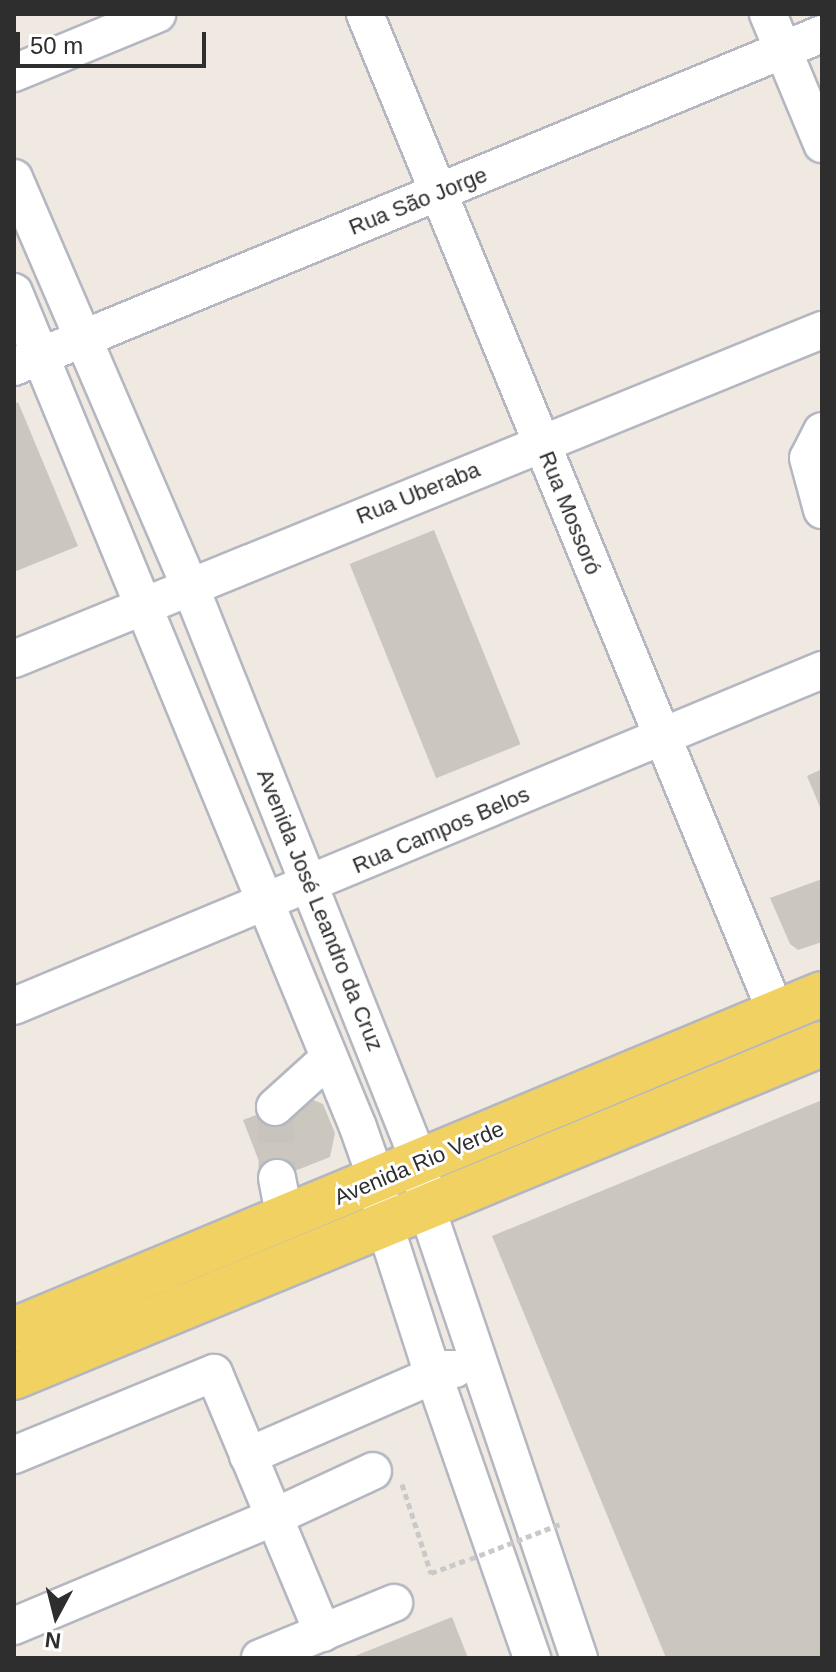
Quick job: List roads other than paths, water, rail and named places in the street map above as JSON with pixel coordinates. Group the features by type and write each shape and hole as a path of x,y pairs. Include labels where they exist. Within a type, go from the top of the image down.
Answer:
{"main road":[{"name":"Avenida Rio Verde","path":"14,1330 281,1199 377,1181 822,994"},
{"name":"Avenida Rio Verde","path":"14,1377 822,1044"}],"street":[{"path":"14,73 157,14"},
{"name":"Rua Mossoró","path":"365,14 776,1012"},
{"path":"768,14 822,144"},
{"name":"Rua São Jorge","path":"27,362 822,34"},
{"name":"Avenida José Leandro da Cruz","path":"14,178 190,586 420,1163 427,1209 579,1658"},
{"path":"14,292 27,362 143,605 377,1181 385,1226 532,1658"},
{"name":"Rua Uberaba","path":"14,659 822,330"},
{"path":"822,431 808,458 822,510"},
{"name":"Rua Campos Belos","path":"14,1006 822,670"},
{"path":"275,1107 329,1058"},
{"path":"248,1456 448,1369 458,1371 479,1429 502,1433"},
{"path":"14,1455 214,1373 323,1633"},
{"path":"14,1626 274,1517 387,1478"},
{"path":"262,1657 394,1603"}],"tunnel":[{"path":"275,1107 277,1178"}]}
